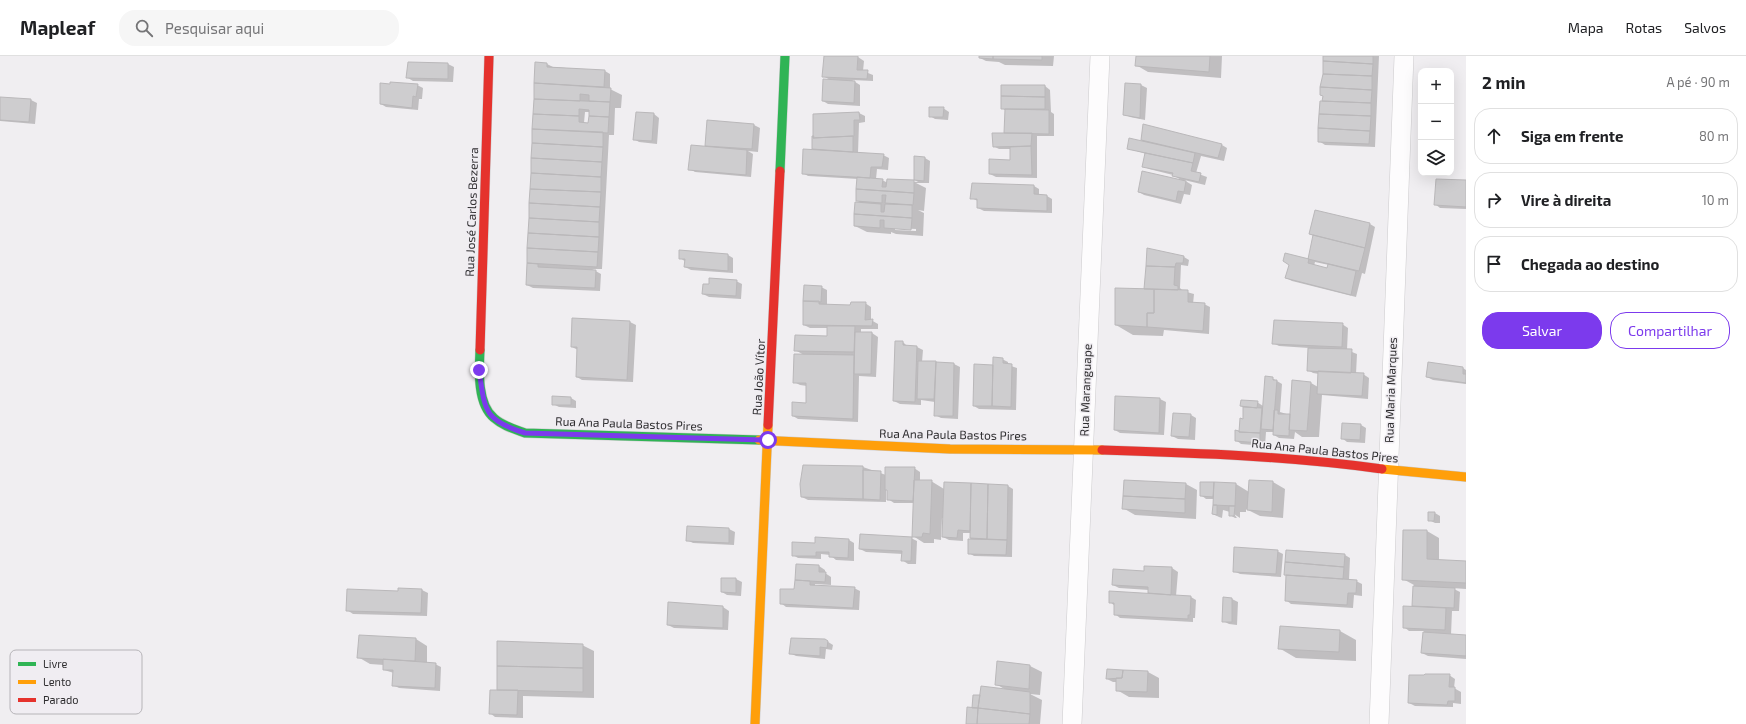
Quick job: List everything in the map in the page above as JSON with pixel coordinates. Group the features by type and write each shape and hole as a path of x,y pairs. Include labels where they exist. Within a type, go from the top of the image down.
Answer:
{"street":[{"name":"Rua José Carlos Bezerra","path":"479,370 489,56"},
{"name":"Rua João Vítor","path":"755,724 785,56"},
{"name":"Rua Maranguape","path":"1072,724 1100,56"},
{"name":"Rua Maria Marques","path":"1378,724 1404,56"},
{"name":"Rua Ana Paula Bastos Pires","path":"479,370 484,403 491,416 503,426 525,433 768,440 950,449 1083,449 1268,456 1326,461 1388,470 1466,477"}],"building":[{"path":"824,56 858,56 857,70 868,70 867,79 822,77"},
{"path":"979,56 993,56 993,59 979,58"},
{"path":"993,56 1042,56 1042,60 993,59"},
{"path":"1136,56 1210,56 1209,72 1135,66"},
{"path":"1323,56 1373,56 1373,64 1323,61"},
{"path":"1323,61 1373,64 1372,76 1323,74"},
{"path":"408,62 448,63 448,79 406,78"},
{"path":"535,62 547,63 547,67 605,70 604,87 534,83"},
{"path":"1323,74 1372,76 1372,90 1320,87"},
{"path":"823,79 855,81 854,103 822,101"},
{"path":"390,82 418,84 416,97 413,96 412,108 380,104 380,83 390,84"},
{"path":"534,83 611,88 610,102 589,101 589,95 580,94 580,101 534,99"},
{"path":"1125,83 1141,84 1140,118 1123,115"},
{"path":"1001,85 1045,85 1045,97 1001,96"},
{"path":"1320,87 1372,90 1371,103 1322,101 1323,96 1320,95"},
{"path":"1001,96 1045,97 1045,109 1001,109"},
{"path":"0,97 31,99 29,122 0,120"},
{"path":"534,99 610,102 609,117 589,116 589,110 579,109 579,116 533,114"},
{"path":"1320,101 1371,103 1371,116 1319,114"},
{"path":"929,107 944,107 943,117 929,117"},
{"path":"1005,109 1049,110 1049,134 1004,133"},
{"path":"636,112 654,113 652,141 633,140"},
{"path":"859,112 860,120 854,120 854,136 813,138 813,114"},
{"path":"533,114 579,116 579,122 588,123 589,116 609,117 608,133 532,129"},
{"path":"1319,114 1371,116 1370,131 1318,128"},
{"path":"707,120 754,124 752,149 705,146"},
{"path":"1143,124 1222,144 1218,158 1141,140"},
{"path":"1318,128 1370,131 1369,144 1318,142"},
{"path":"532,129 603,132 603,147 532,143"},
{"path":"992,133 1032,133 1031,146 993,147"},
{"path":"812,136 814,136 813,138 853,136 853,152 812,149"},
{"path":"1129,138 1195,153 1193,163 1127,149"},
{"path":"532,143 603,147 602,162 531,158"},
{"path":"691,145 747,150 746,175 688,170"},
{"path":"1031,146 1032,175 989,174 989,159 1010,160 1010,147"},
{"path":"803,149 884,154 882,167 871,167 870,178 802,174"},
{"path":"1145,153 1193,163 1191,171 1201,173 1199,182 1172,176 1173,173 1142,167"},
{"path":"914,156 925,157 924,181 914,180"},
{"path":"531,158 602,162 601,177 531,173"},
{"path":"1142,171 1186,181 1184,192 1178,191 1176,201 1138,192"},
{"path":"531,173 601,177 601,192 530,189"},
{"path":"857,177 883,179 882,187 886,187 887,179 914,180 914,193 856,189"},
{"path":"1436,179 1466,180 1466,207 1434,205"},
{"path":"972,183 1034,185 1034,194 1047,195 1047,211 977,208 977,199 970,199"},
{"path":"530,189 601,192 600,207 529,203"},
{"path":"856,189 914,193 913,205 885,203 886,195 882,195 882,203 856,201"},
{"path":"855,202 881,204 881,212 884,212 885,204 912,205 912,218 854,214"},
{"path":"529,203 600,207 599,222 529,218"},
{"path":"1315,210 1370,223 1365,248 1309,234"},
{"path":"854,214 912,218 911,230 884,228 884,220 880,220 880,228 854,226"},
{"path":"529,218 599,222 599,237 528,233"},
{"path":"528,233 599,237 598,252 527,248"},
{"path":"1313,235 1365,248 1359,271 1308,259"},
{"path":"527,248 598,252 597,267 527,263"},
{"path":"1147,248 1184,256 1183,263 1176,263 1175,267 1146,266"},
{"path":"679,250 728,254 728,271 684,267 685,259 679,259"},
{"path":"1285,253 1309,259 1308,263 1327,268 1328,264 1356,271 1351,295 1285,278 1289,265 1283,261"},
{"path":"527,263 538,264 538,267 596,270 595,288 526,285"},
{"path":"1146,266 1175,267 1174,285 1178,286 1178,290 1144,289"},
{"path":"709,278 737,280 736,296 702,294 703,284 709,284"},
{"path":"804,285 822,286 821,302 803,301"},
{"path":"1115,288 1154,289 1154,313 1147,313 1147,327 1115,325"},
{"path":"1154,289 1188,290 1188,302 1205,303 1203,331 1147,327 1147,313 1154,313"},
{"path":"803,301 819,301 819,304 850,305 851,302 866,302 865,320 873,319 872,326 803,325"},
{"path":"572,318 630,321 627,380 576,377 577,347 571,347"},
{"path":"1274,320 1343,323 1342,347 1272,344"},
{"path":"827,326 855,326 854,352 794,351 795,335 827,336"},
{"path":"855,332 872,332 871,374 854,374"},
{"path":"895,341 903,341 903,345 917,346 915,402 893,401"},
{"path":"1308,348 1352,349 1351,373 1307,371"},
{"path":"794,354 854,355 853,419 792,416 792,402 806,403 806,383 793,383"},
{"path":"993,357 1003,358 1003,363 1012,364 1011,407 992,406"},
{"path":"918,361 936,361 934,399 917,399"},
{"path":"936,362 954,363 953,416 934,416"},
{"path":"1428,362 1463,367 1463,374 1466,374 1466,383 1426,377"},
{"path":"974,364 993,365 992,406 973,406"},
{"path":"1318,371 1364,373 1362,396 1317,394"},
{"path":"1265,376 1273,377 1273,380 1277,380 1273,430 1261,429"},
{"path":"1292,380 1311,382 1307,431 1289,430"},
{"path":"552,396 571,397 571,405 552,405"},
{"path":"1115,396 1160,398 1159,433 1114,430"},
{"path":"1241,400 1258,401 1257,408 1240,406"},
{"path":"1243,407 1262,408 1260,433 1239,432 1240,418 1243,419"},
{"path":"1274,410 1278,410 1278,414 1290,414 1289,436 1273,435"},
{"path":"1173,413 1191,414 1189,437 1171,436"},
{"path":"1342,423 1361,424 1360,440 1341,439"},
{"path":"1235,430 1239,432 1260,433 1260,443 1235,441"},
{"path":"803,465 863,466 863,499 801,497 800,484"},
{"path":"885,467 915,467 913,501 887,500 887,490 885,490"},
{"path":"863,470 881,471 880,500 863,499"},
{"path":"914,480 932,480 930,534 923,533 922,537 912,537"},
{"path":"1124,480 1186,483 1185,499 1123,496"},
{"path":"1249,480 1273,481 1272,512 1247,510"},
{"path":"944,482 971,483 970,531 958,530 957,538 942,537"},
{"path":"1200,482 1214,482 1213,497 1200,496"},
{"path":"1214,482 1236,483 1235,506 1213,505"},
{"path":"971,483 988,484 987,539 970,538"},
{"path":"988,484 1008,485 1007,540 987,539"},
{"path":"1123,496 1185,499 1185,513 1122,509"},
{"path":"1213,505 1217,505 1217,515 1212,514"},
{"path":"1229,506 1235,506 1234,516 1229,516"},
{"path":"1428,512 1435,512 1434,521 1428,521"},
{"path":"687,526 729,528 729,543 686,541"},
{"path":"1403,530 1427,530 1427,559 1466,561 1466,583 1402,580"},
{"path":"860,534 912,537 911,561 901,561 902,551 859,549"},
{"path":"815,537 849,539 848,558 829,557 829,552 816,552 816,556 792,556 792,542 815,543"},
{"path":"968,539 1007,540 1006,555 968,554"},
{"path":"1234,547 1278,550 1276,574 1233,572"},
{"path":"1286,550 1345,554 1344,567 1285,562"},
{"path":"1285,562 1344,567 1343,579 1284,575"},
{"path":"796,564 819,565 819,572 826,572 825,582 795,580"},
{"path":"1144,566 1172,567 1171,595 1148,593 1148,587 1112,585 1113,569 1144,571"},
{"path":"1286,575 1357,580 1356,593 1348,593 1347,605 1285,601"},
{"path":"721,578 736,578 736,593 721,592"},
{"path":"795,580 810,581 810,585 855,587 853,608 780,604 780,589 794,589"},
{"path":"1413,586 1455,588 1454,608 1412,606"},
{"path":"398,588 422,589 421,613 346,611 347,589 398,591"},
{"path":"1109,591 1191,596 1190,615 1188,615 1188,619 1114,615 1114,603 1109,603"},
{"path":"1223,597 1232,598 1232,622 1222,622"},
{"path":"668,602 723,606 723,628 667,625"},
{"path":"1403,606 1446,608 1445,630 1403,628"},
{"path":"1280,626 1340,630 1339,652 1278,649"},
{"path":"1423,632 1466,635 1466,656 1421,653"},
{"path":"359,635 416,638 415,661 357,658"},
{"path":"791,638 825,639 828,641 827,648 820,647 820,656 789,654"},
{"path":"497,641 583,644 583,668 497,666"},
{"path":"383,659 436,663 435,688 392,686 393,670 383,670"},
{"path":"997,661 1030,665 1029,689 995,685"},
{"path":"497,666 583,668 583,692 497,690"},
{"path":"1107,669 1123,670 1122,678 1106,679"},
{"path":"1123,670 1148,671 1147,692 1116,691 1116,678 1122,678"},
{"path":"1450,674 1449,687 1455,687 1455,701 1448,701 1447,705 1408,703 1409,675"},
{"path":"981,686 1030,692 1030,714 978,708"},
{"path":"490,690 518,690 517,715 489,714"},
{"path":"973,695 980,695 978,708 972,708"},
{"path":"967,707 978,708 977,724 966,724"},
{"path":"978,708 1030,714 1029,724 977,724"}],"traffic: fast":[{"path":"780,171 785,56"},
{"path":"480,350 480,387 484,404 488,412 501,423 525,433 759,440"}],"traffic: slow":[{"path":"755,724 768,425"},
{"path":"759,440 950,449 1102,450"},
{"path":"1382,469 1466,477"}],"traffic: jam":[{"path":"480,350 489,56"},
{"path":"768,425 780,171"},
{"path":"1102,450 1277,458 1382,469"}],"route":[{"path":"479,370 484,403 491,416 503,426 525,433 768,440"}]}
